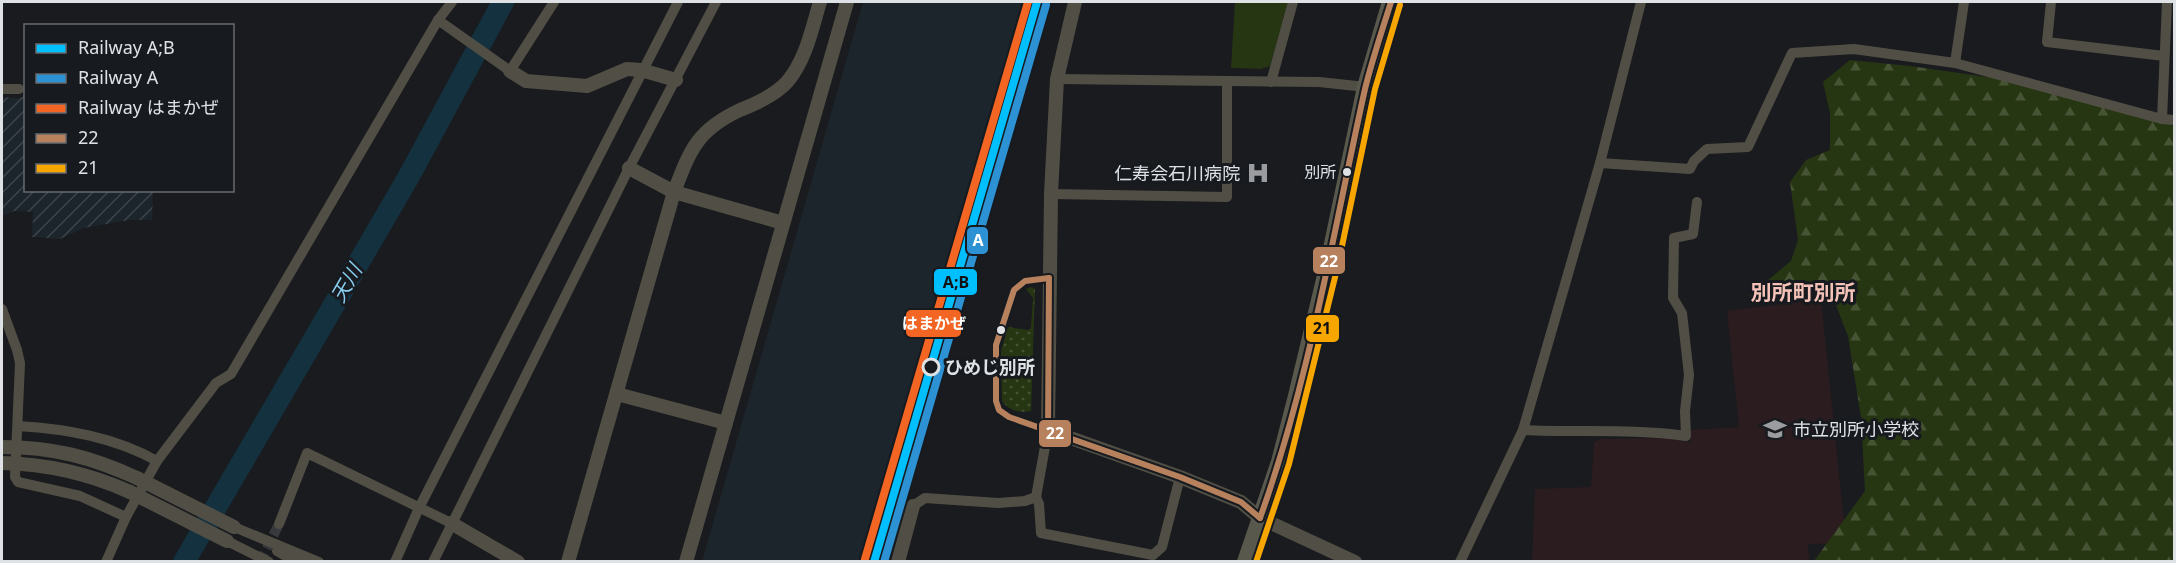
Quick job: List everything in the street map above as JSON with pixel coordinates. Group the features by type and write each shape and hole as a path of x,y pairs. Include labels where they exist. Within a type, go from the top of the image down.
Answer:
{"highway":[{"path":"1246,561 1280,462 1298,396 1366,87 1390,2"}],"street":[{"path":"106,561 126,518 158,461 216,383 231,374 442,24 453,2"},
{"path":"505,67 554,2"},
{"path":"395,561 419,508 641,70 678,2"},
{"path":"433,561 629,168 716,2"},
{"path":"568,561 674,192 689,153 705,131 731,114 764,99 787,81 806,49 820,2"},
{"path":"686,561 847,2"},
{"path":"1075,2 1057,79 1051,194 1048,430 1036,497 1039,504 1041,532 1152,555 1162,547 1180,477"},
{"path":"1270,82 1293,2"},
{"path":"1460,561 1523,430 1600,163 1641,2"},
{"path":"1955,63 1964,2"},
{"path":"2051,2 2048,42 2164,56"},
{"path":"2162,119 2168,2"},
{"path":"442,24 526,81 587,86 627,69 641,70 676,80"},
{"path":"1600,163 1690,169 1694,161 1707,149 1748,147 1792,53 1854,49 1955,63 2162,119 2175,120"},
{"path":"1057,79 1319,82 1366,87"},
{"path":"1051,194 1227,197 1227,81"},
{"path":"2,89 19,89"},
{"path":"629,168 674,192 783,223"},
{"path":"1523,430 1567,433 1657,432 1686,436 1685,411 1689,375 1682,313 1673,298 1674,238 1693,234 1697,202"},
{"path":"2,309 20,363 15,477 18,482 80,496 126,518"},
{"path":"617,394 726,423"},
{"path":"18,426 58,429 100,438 132,448 158,461"},
{"path":"1048,430 1180,477 1241,502 1260,518 1355,561"},
{"path":"2,447 67,452 101,462 234,527 296,561"},
{"path":"279,524 308,453 451,524 518,561"},
{"path":"2,464 64,469 105,481 269,561"},
{"path":"898,561 913,506 925,498 998,503 1025,501 1036,497"},
{"path":"234,527 319,561"},
{"path":"227,541 260,561"}],"shaded area":[{"path":"863,2 1027,2 865,561 702,561"},
{"path":"24,96 24,192 153,192 152,220 129,220 84,228 60,239 32,237 33,212 14,211 2,216 2,97"},
{"name":"市立別所小学校","path":"1821,299 1846,543 1808,544 1809,561 1532,562 1535,489 1591,487 1594,442 1601,439 1671,438 1691,442 1691,430 1739,427 1727,311"}],"green space":[{"path":"1235,2 1288,2 1270,66 1261,69 1231,68"},
{"path":"1850,60 2050,86 2156,113 2174,127 2174,561 1814,561 1865,491 1861,417 1848,336 1832,295 1819,291 1756,301 1749,296 1791,261 1798,240 1790,182 1806,160 1830,150 1830,113 1823,82"},
{"path":"1031,287 1035,289 1031,411 1023,412 1011,409 1002,401 1001,351 1008,327 1028,330 1031,328 1033,298 1026,289"}],"waterway":[{"name":"天川","path":"184,562 408,178 503,2"}],"tunnel":[{"path":"260,562 279,524"}],"rail line":[{"name":"はまかぜ","path":"865,559 1028,2"},
{"name":"A;B","path":"874,562 1037,2"},
{"name":"A","path":"884,562 1046,5"}],"transit line":[{"name":"22","path":"1260,518 1278,466 1307,359 1365,89 1391,2"},
{"name":"21","path":"1256,562 1289,464 1338,265 1375,89 1400,5"},
{"name":"22","path":"1049,278 1025,281 1014,290 996,345 996,401 999,410 1009,417 1180,477 1241,502 1260,518"},
{"name":"22","path":"1048,430 1049,278"}],"place":[{"name":"別所","path":"1347,172"},
{"name":"仁寿会石川病院","path":"1258,173"},
{"name":"ひめじ別所","path":"931,367"},
{"name":"市立別所小学校","path":"1775,429"}],"district":[{"name":"別所町別所","path":"1803,292"}]}
